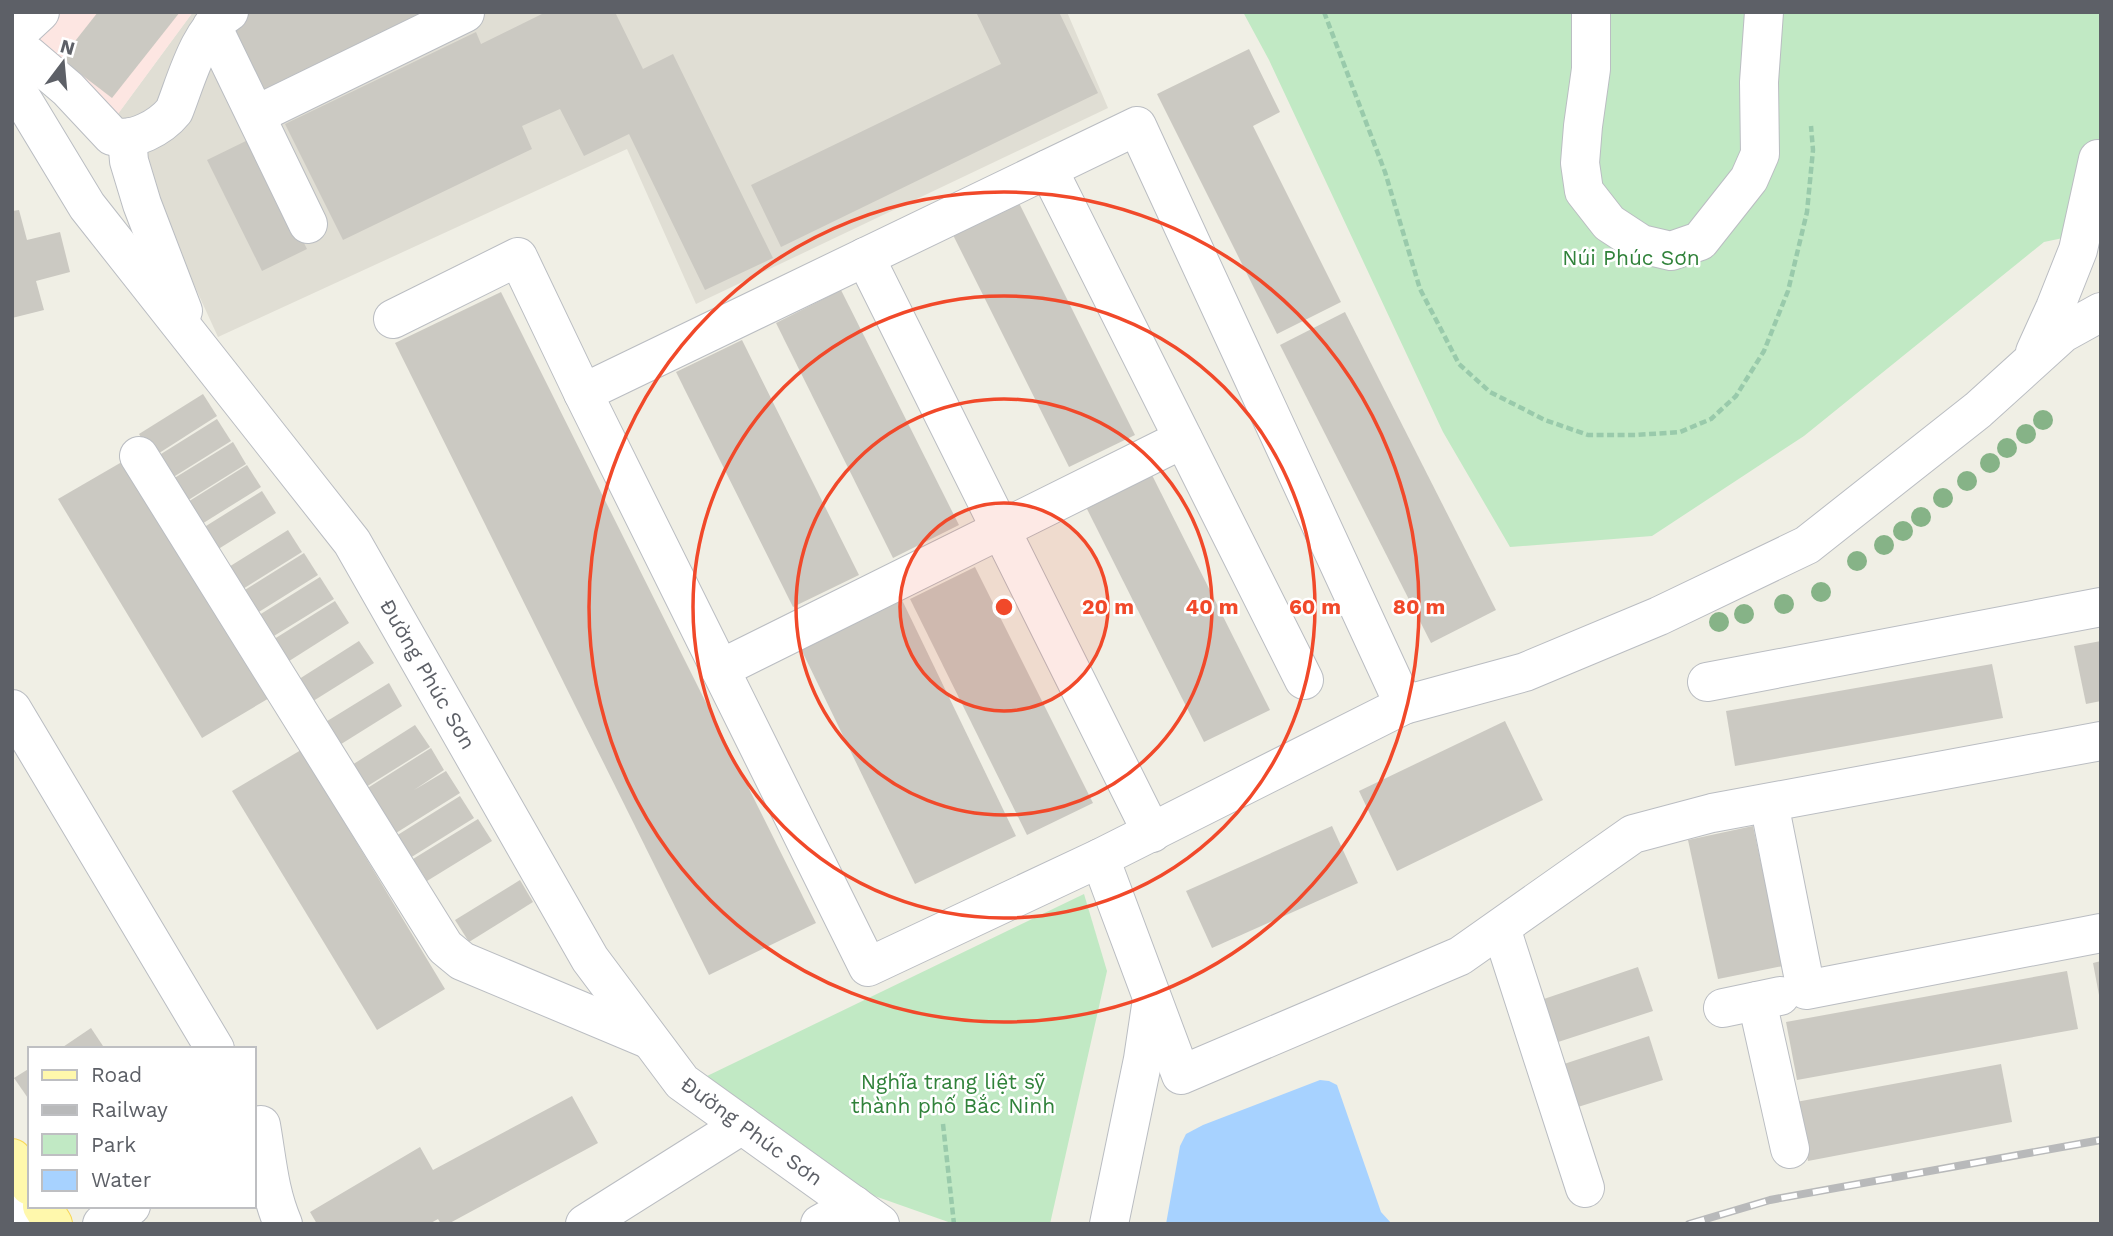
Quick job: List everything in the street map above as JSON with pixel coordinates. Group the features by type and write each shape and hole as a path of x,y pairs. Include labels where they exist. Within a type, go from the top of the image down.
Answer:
{"main road":[{"path":"12,1158 28,1183"},
{"path":"43,1208 53,1224"}],"street":[{"path":"12,38 40,12"},
{"path":"1591,12 1591,69 1580,163 1584,191 1609,223 1641,244 1671,251 1700,241 1749,179 1760,154 1759,82 1764,12"},
{"path":"256,115 465,13"},
{"path":"220,19 256,115 309,224"},
{"path":"12,54 22,52 28,55 68,89 112,136 132,137 166,121 174,111 203,41 220,19"},
{"name":"Đường Phúc Sơn","path":"12,82 87,206 352,542 590,959 681,1082 867,1214"},
{"path":"583,393 1137,126 1404,705"},
{"path":"132,137 128,149 129,161 142,204 193,340"},
{"path":"2031,362 2078,250 2098,159"},
{"path":"1048,169 1304,680"},
{"path":"393,318 518,257 868,967 1100,858 1404,705 1525,672 1671,610 1807,545 1978,410 2063,333 2101,312"},
{"path":"865,257 1152,832"},
{"path":"720,669 1183,439"},
{"path":"139,456 445,947 462,961 650,1040"},
{"path":"1707,682 2101,607"},
{"path":"12,709 214,1047"},
{"path":"1100,858 1181,1075 1460,956 1633,834 1712,813 2101,741"},
{"path":"1769,803 1806,990"},
{"path":"1501,928 1585,1188"},
{"path":"1790,1149 1740,1004 2101,933"},
{"path":"1109,1224 1153,998"},
{"path":"256,1123 275,1205 283,1224"},
{"path":"585,1224 742,1125"},
{"path":"12,1214 28,1205"},
{"path":"102,1224 128,1208"},
{"path":"820,1224 867,1214"}],"path":[{"path":"1324,12 1385,172 1420,289 1459,364 1490,392 1545,420 1588,435 1681,432 1710,419 1736,396 1764,351 1788,291 1807,212 1813,150 1811,126"},
{"path":"943,1124 954,1224"}],"shaded area":[{"path":"16,12 193,12 112,122"},
{"path":"193,12 1067,12 1108,108 696,304 627,149 218,337 142,171 112,122"}],"green space":[{"name":"Núi Phúc Sơn","path":"1243,12 2101,12 2101,230 2044,242 1804,436 1652,536 1510,547 1443,432 1269,60"},
{"name":"Nghĩa trang liệt sỹ thành phố Bắc Ninh","path":"1084,894 1107,971 1050,1224 954,1224 849,1187 705,1077"}],"water":[{"path":"1320,1080 1337,1085 1381,1212 1392,1224 1166,1224 1180,1146 1186,1134"}],"building":[{"path":"98,12 180,12 112,98 61,59"},
{"path":"242,12 425,12 264,90 229,18"},
{"path":"546,12 615,12 643,69 673,54 773,258 705,290 629,134 584,156 560,109 522,126 532,149 343,240 285,124 476,32 481,44"},
{"path":"976,12 1059,12 1098,93 781,247 751,185 1001,64"},
{"path":"1249,49 1280,112 1253,126 1341,302 1277,334 1157,94"},
{"path":"252,138 307,249 262,271 207,160"},
{"path":"1017,199 1135,435 1069,467 951,231"},
{"path":"19,210 27,240 60,232 70,272 36,281 44,310 12,318 12,211"},
{"path":"841,290 959,525 893,558 776,323"},
{"path":"501,292 816,923 709,975 395,343"},
{"path":"1345,312 1496,610 1431,643 1280,345"},
{"path":"742,340 859,575 793,607 676,372"},
{"path":"203,394 217,416 153,457 139,434"},
{"path":"217,419 231,441 167,481 153,459"},
{"path":"233,442 246,464 182,504 168,482"},
{"path":"127,459 271,697 202,738 58,499"},
{"path":"247,465 261,487 197,527 183,505"},
{"path":"1152,475 1270,710 1204,742 1086,507"},
{"path":"262,491 276,513 212,553 198,531"},
{"path":"288,530 302,552 238,592 224,570"},
{"path":"304,553 318,575 254,615 240,593"},
{"path":"975,567 1093,803 1027,835 910,599"},
{"path":"320,577 334,599 269,639 256,617"},
{"path":"902,600 1016,836 915,884 801,649"},
{"path":"335,601 349,623 286,663 271,641"},
{"path":"359,641 374,663 310,703 296,681"},
{"path":"2101,641 2101,701 2086,704 2074,646"},
{"path":"1992,664 2003,718 1735,766 1726,711"},
{"path":"389,683 402,706 338,746 324,723"},
{"path":"1505,721 1543,800 1397,871 1359,791"},
{"path":"415,725 430,747 366,787 352,765"},
{"path":"431,748 444,770 414,790 446,771 460,793 396,833 366,789"},
{"path":"301,750 445,989 377,1030 232,791"},
{"path":"460,796 474,818 410,858 396,836"},
{"path":"478,819 492,841 427,881 413,859"},
{"path":"1332,826 1358,883 1212,948 1186,891"},
{"path":"1753,826 1783,966 1718,979 1688,840"},
{"path":"520,880 533,902 469,942 455,920"},
{"path":"2101,961 2101,995 2099,995 2093,963"},
{"path":"1638,967 1653,1011 1552,1044 1538,1001"},
{"path":"2067,971 2078,1029 1797,1080 1786,1022"},
{"path":"91,1028 104,1047 63,1047"},
{"path":"1649,1036 1663,1080 1578,1107 1564,1064"},
{"path":"2001,1064 2012,1122 1808,1161 1796,1102"},
{"path":"28,1069 28,1098 14,1078"},
{"path":"572,1096 598,1143 448,1224 441,1224 438,1219 429,1224 317,1224 310,1212 420,1147 433,1170"}],"railway":[{"path":"1689,1224 1770,1200 2101,1140"}]}
